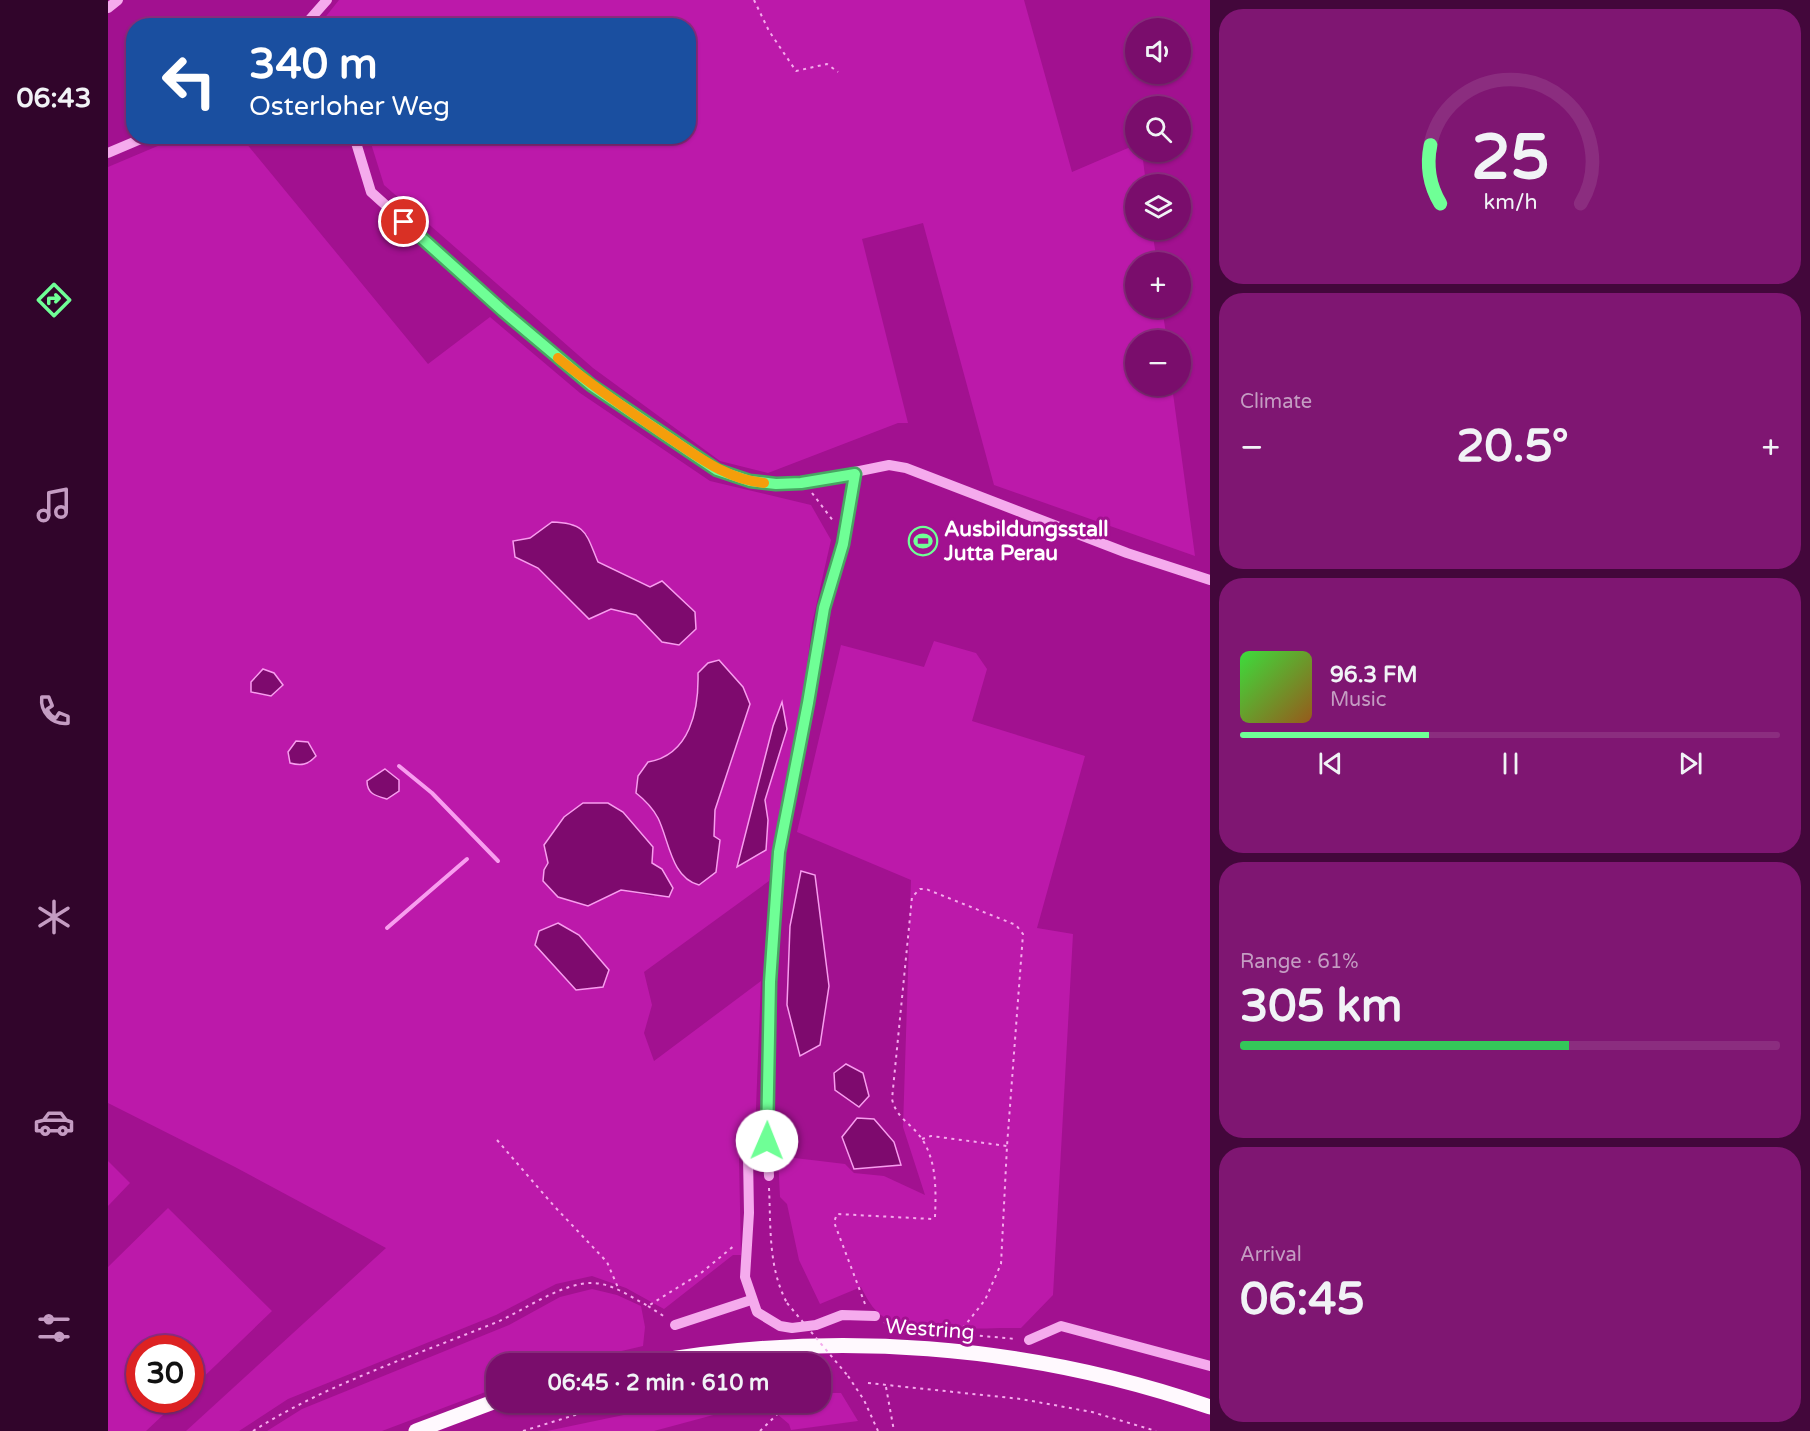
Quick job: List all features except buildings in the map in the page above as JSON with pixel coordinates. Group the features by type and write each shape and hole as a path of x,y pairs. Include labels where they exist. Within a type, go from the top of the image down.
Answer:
{"main road":[{"name":"Westring","path":"712,1353 778,1346 902,1346 996,1356 1065,1368 1210,1407"},
{"path":"416,1431 486,1405"}],"street":[{"path":"108,8 118,0"},
{"path":"311,18 327,0"},
{"path":"108,153 129,144"},
{"path":"356,144 371,192 503,311 591,385 717,470 750,481 801,483 855,474 890,465 906,468 1126,553 1210,580"},
{"path":"769,1176 767,1141 770,982 779,852 824,608 843,544 855,474"},
{"path":"767,1141 755,1145 748,1157 748,1232 745,1277 757,1312 768,1320 792,1328 816,1325 842,1315 875,1316"},
{"path":"675,1325 751,1300"},
{"path":"1029,1340 1060,1326 1210,1366"}],"path":[{"path":"753,0 769,31 796,71 827,64 838,72"},
{"path":"801,483 828,511 843,544"},
{"path":"959,1333 985,1300 1002,1264 1007,1146 1023,934 1017,925 926,889 920,889 912,897 892,1099 900,1117 922,1139 934,1174 935,1217 932,1219 841,1213 834,1218 849,1266 866,1305 875,1316 900,1329 1029,1340"},
{"path":"922,1139 931,1136 1007,1146"},
{"path":"497,1140 554,1206 607,1262 619,1290"},
{"path":"769,1176 773,1266 777,1285 787,1303 864,1400 878,1431"},
{"path":"648,1306 701,1273 748,1232"},
{"path":"253,1431 288,1408 376,1369 499,1321 559,1291 593,1283 619,1290 648,1306 675,1325"},
{"path":"868,1383 958,1390 1022,1399 1092,1412 1156,1431"},
{"path":"886,1385 894,1431"},
{"path":"523,1431 585,1413"},
{"path":"760,1431 779,1413"}],"shaded area":[{"path":"339,0 1024,0 1072,172 1125,149 1125,162 1143,162 1145,174 1125,174 1125,240 1154,240 1155,252 1125,252 1125,318 1164,318 1165,330 1125,330 1125,396 1173,396 1195,556 994,485 923,223 862,239 908,423 898,423 768,473 720,461 593,368 384,185 371,144 696,144 696,18 325,18"},
{"path":"162,144 247,144 428,364 490,317 580,393 710,481 811,505 831,540 812,624 803,700 769,881 644,972 652,1005 644,1033 654,1061 761,981 755,1133 743,1142 739,1159 741,1255 733,1255 664,1309 626,1288 592,1276 556,1284 496,1315 288,1399 239,1431 186,1431 386,1248 235,1167 108,1103 108,167","holes":["587,534 598,562 651,587 662,582 662,642 636,615 611,609 589,619 538,568 515,557 514,541","698,673 750,704 715,810 714,836 679,870 659,820 649,803 648,762 662,758 683,741 694,716","781,704 787,729 765,800 738,866 773,726","548,863 652,863 662,869 654,897 621,890 588,906 557,896 543,881 544,870"]},
{"path":"552,522 572,525 584,532 598,562 650,587 662,581 695,612 696,629 679,645 662,642 636,615 611,609 589,619 538,568 515,557 513,541 530,538"},
{"path":"934,641 976,653 987,669 972,721 1085,756 1037,928 1073,934 1053,1295 1021,1328 936,1328 903,1325 891,1321 876,1311 861,1287 820,1304 799,1260 787,1204 780,1197 778,1156 845,1164 854,1173 884,1176 925,1195 903,1127 911,880 797,832 841,645 924,667"},
{"path":"719,660 743,687 750,704 715,810 714,836 720,840 716,872 699,885 682,875 672,857 658,818 636,793 638,776 648,762 662,758 683,741 694,716 698,673 708,663"},
{"path":"263,669 274,673 283,685 271,696 251,692 251,682"},
{"path":"782,702 787,729 765,800 768,820 766,850 737,867 773,726"},
{"path":"296,741 308,742 316,756 304,764 290,763 288,752"},
{"path":"385,769 399,780 399,791 387,799 370,792 367,785 367,781"},
{"path":"583,803 608,803 623,812 653,847 652,863 662,869 673,888 669,897 621,890 588,906 558,897 543,881 544,870 548,863 544,845 564,817"},
{"path":"801,871 815,875 829,986 820,1045 800,1056 787,1005 790,926"},
{"path":"558,923 579,935 609,970 603,987 576,990 535,945 539,931"},
{"path":"846,1064 863,1073 869,1096 859,1107 835,1090 834,1073"},
{"path":"857,1118 874,1119 894,1142 901,1165 854,1169 842,1137"},
{"path":"108,1161 130,1183 108,1206"},
{"path":"168,1208 272,1311 204,1376 204,1335 126,1335 126,1413 165,1413 146,1431 108,1431 108,1267"},
{"path":"592,1289 617,1295 641,1306 645,1327 643,1346 613,1353 486,1353 486,1392 382,1431 267,1431 302,1409 509,1325 560,1297"},
{"path":"831,1393 841,1393 858,1421 791,1430 789,1424 776,1413 831,1413"},
{"path":"633,1413 721,1413 654,1431 547,1431"}],"waterway":[{"path":"399,766 432,793 498,861"},
{"path":"387,928 467,859"}],"slow traffic":[{"path":"558,358 591,385 717,470 750,481 764,483"}],"place":[{"name":"Ausbildungsstall Jutta Perau","path":"923,541"}],"route":[{"path":"404,222 503,311 591,385 717,470 750,481 776,484 801,483 855,474 843,544 824,608 779,852 770,982 767,1141"}]}
